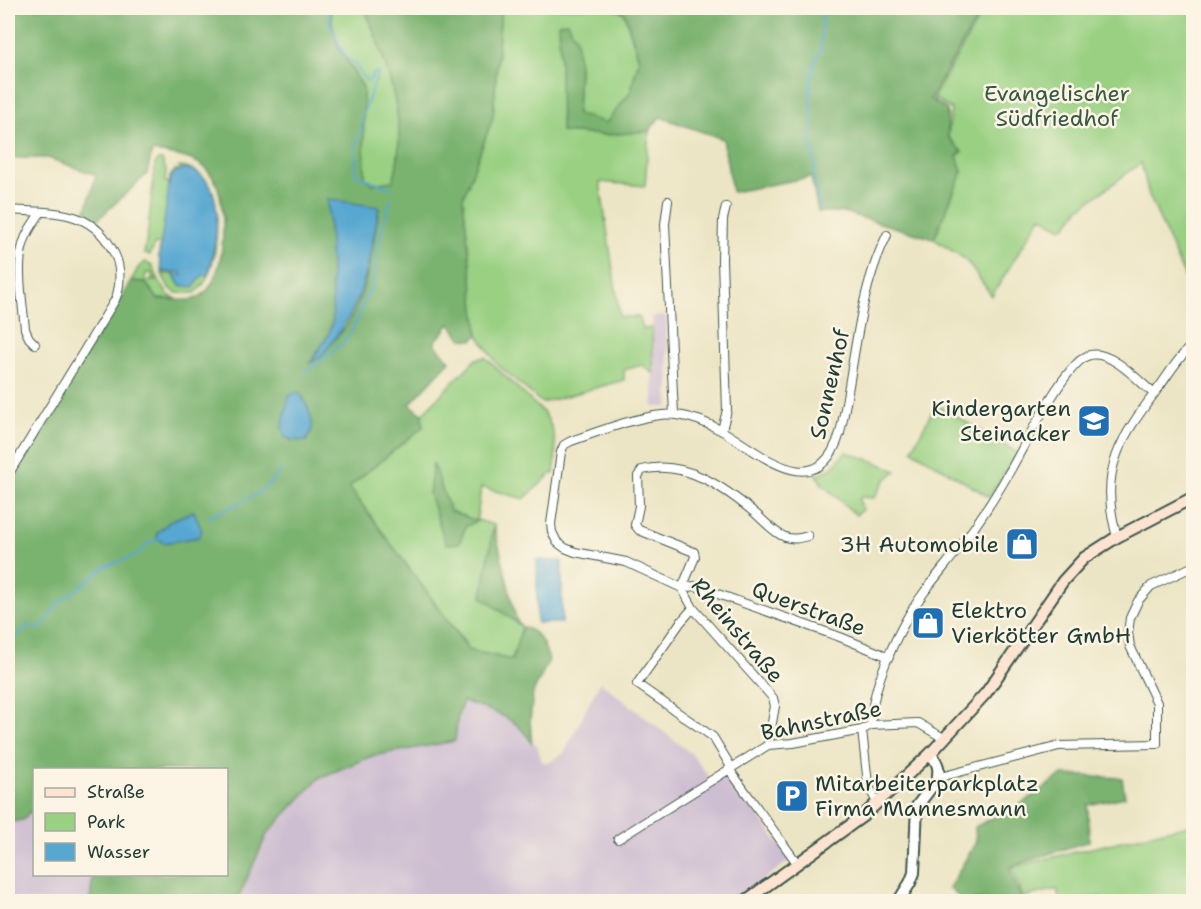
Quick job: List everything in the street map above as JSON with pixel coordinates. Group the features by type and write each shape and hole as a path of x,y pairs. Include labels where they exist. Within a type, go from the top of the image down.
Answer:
{"main road":[{"path":"744,902 878,803 945,739 986,693 1074,568 1093,552 1117,537 1194,497"}],"street":[{"path":"668,201 665,224 674,414"},
{"path":"722,430 727,410 722,260 723,219 726,207"},
{"path":"8,210 74,216 86,220 106,240 115,255 119,286 115,300 8,475"},
{"path":"36,344 29,338 25,329 20,261 22,246 41,212"},
{"name":"Sonnenhof","path":"564,446 571,441 631,423 674,414 722,430 752,450 791,471 811,471 822,465 829,458 840,433 866,300 881,247 888,235"},
{"path":"1117,537 1109,500 1113,464 1118,447 1154,394 1194,343"},
{"path":"871,724 876,695 904,623 921,594 980,520 1034,426 1074,365 1090,354 1107,356 1154,394"},
{"name":"Rheinstraße","path":"564,446 561,452 551,524 557,542 575,552 626,562 682,588 693,608 773,698 775,706 768,745"},
{"path":"682,588 695,557 694,552 687,547 639,530 635,525 639,506 638,476 642,470 663,468 691,473 729,493 779,534 792,538 808,536"},
{"path":"938,776 1059,746 1157,744 1157,703 1130,646 1128,633 1130,618 1138,601 1151,586 1194,566"},
{"name":"Querstraße","path":"682,588 695,586 856,643 889,657"},
{"path":"693,608 637,684 713,737 730,768 797,863"},
{"name":"Bahnstraße","path":"618,839 768,745 793,743 862,730 871,724 918,723 945,739"},
{"path":"862,730 868,784 878,803"},
{"path":"898,902 914,873 917,806 938,776 939,769 936,760 930,754"}],"shaded area":[{"path":"666,316 668,407 653,407 652,317"},
{"path":"600,682 693,755 711,780 727,770 790,860 735,901 237,902 267,834 319,777 372,756 455,741 458,716 463,701 497,713 515,723 526,731 532,743 537,744 541,760 545,763 550,762 564,753"},
{"path":"8,811 9,822 29,811 33,812 33,876 93,876 90,901 8,901"}],"green space":[{"path":"8,8 331,8 338,47 363,87 365,177 372,184 393,181 398,159 399,137 393,93 365,8 501,8 493,117 463,198 478,335 473,340 462,339 450,324 434,343 450,361 410,404 422,414 423,427 349,487 469,650 512,660 522,627 533,632 540,639 549,660 533,693 530,721 532,744 519,727 511,721 463,701 458,716 455,741 372,756 319,778 267,834 237,901 90,901 93,876 228,876 228,768 33,768 33,812 29,812 23,820 9,822 8,482 131,281 145,282 158,299 185,300 199,297 208,289 215,277 220,262 223,228 217,185 210,173 199,163 152,151 147,174 96,221 85,214 96,175 48,158 8,158","holes":["328,199 379,208 369,268 354,311 347,325 335,340 311,362 328,336 333,320","304,397 306,441 291,440","194,511 199,537 164,543 157,533 172,520"]},
{"path":"331,8 365,8 380,50 397,115 398,160 393,182 372,184 365,177 364,143 353,69 338,47"},
{"path":"501,8 611,8 624,13 639,60 630,93 606,123 577,114 579,67 561,132 607,135 649,131 645,186 600,182 620,317 639,317 643,329 652,328 653,373 642,365 624,370 624,380 542,403 497,364 478,335 472,288 463,198 493,117"},
{"path":"611,8 983,8 930,99 947,110 948,137 962,152 957,156 962,172 934,239 843,212 818,212 811,177 732,192 723,139 660,117 649,131 607,135 561,132 559,23 567,22 576,38 579,67 577,114 606,123 630,93 639,60 625,13"},
{"name":"Evangelischer Südfriedhof","path":"985,8 1059,8 1060,11 1080,8 1193,8 1193,296 1149,195 1141,163 1079,209 1066,226 1062,228 1041,216 992,296 965,259 934,239 962,172 957,156 962,152 948,137 951,109 933,98"},
{"path":"158,160 162,160 166,170 165,182 169,183 170,176 176,169 180,170 179,167 188,168 197,172 206,182 212,196 217,232 215,251 211,269 204,283 195,293 177,293 169,288 162,274 173,274 180,286 183,275 180,272 162,272 159,256 160,244 155,244 150,255 144,254 155,164"},
{"path":"145,262 152,265 158,278 152,278 152,273 146,273 145,281 159,281 168,295 177,299 158,299 145,282 131,281 138,268"},
{"path":"485,357 544,413 555,442 554,474 551,474 524,499 481,487 477,520 494,525 482,597 522,627 512,660 470,650 349,487 423,427 422,414 476,359","holes":["433,465 450,511 476,521 466,526 459,543 446,544"]},
{"path":"936,404 1018,453 989,497 912,450"},
{"path":"846,452 896,471 885,480 874,498 861,497 859,500 863,509 856,515 822,484 817,475 830,469"},
{"path":"433,463 450,511 477,521 466,526 459,543 446,544 429,494"},
{"path":"494,525 516,619 522,627 482,597"},
{"path":"1062,775 1122,778 1125,797 1088,805 1089,841 1009,867 1022,901 964,901 949,888 976,842 975,827 1021,804"},
{"path":"1193,824 1193,901 1102,901 1101,897 1060,901 1057,889 1023,897 1012,867"}],"water":[{"path":"185,168 200,174 209,184 215,197 217,213 214,247 208,275 203,275 194,287 180,286 173,274 182,275 180,272 162,272 159,256 170,178 174,173"},
{"path":"328,199 379,207 365,277 353,310 326,351 310,363 328,336 333,320"},
{"path":"298,392 306,403 312,424 311,433 306,441 291,440 285,437 282,428 289,395"},
{"path":"194,511 202,531 199,537 164,543 157,538 157,533 172,520"},
{"path":"537,560 562,561 562,623 537,623"}],"waterway":[{"path":"328,8 330,24 345,57 355,63 367,81 374,73 378,73 362,117 361,132 355,145 357,168 355,171 357,175 391,188"},
{"path":"821,210 814,180 815,159 810,141 812,125 810,91 813,68 821,48 823,8"},
{"path":"304,373 333,352 350,335 372,285 382,227 391,199"},
{"path":"209,517 259,492 268,485 281,468"},
{"path":"8,643 15,639 27,625 36,629 41,628 58,604 106,566 137,555 148,543 160,539"}],"place":[{"name":"Kindergarten Steinacker","path":"1094,421"},
{"name":"3H Automobile","path":"1022,544"},
{"name":"Elektro Vierkötter GmbH","path":"928,623"},
{"name":"Mitarbeiterparkplatz Firma Mannesmann","path":"792,796"}]}
